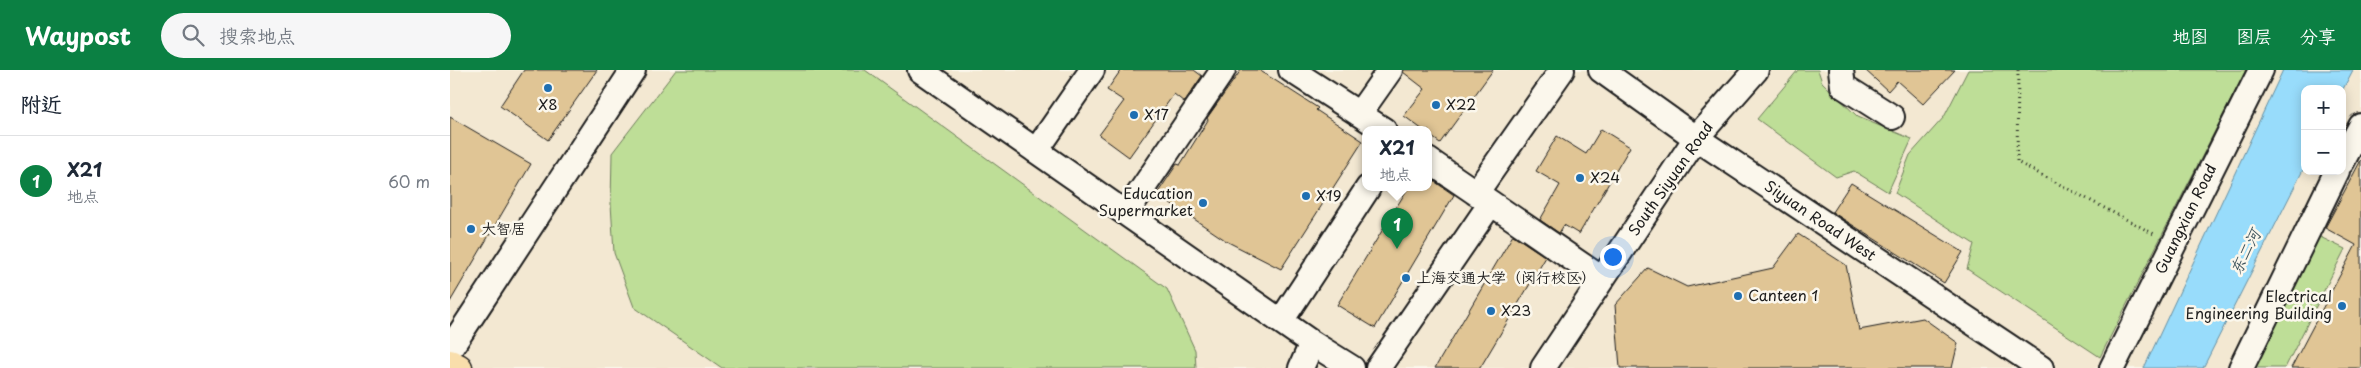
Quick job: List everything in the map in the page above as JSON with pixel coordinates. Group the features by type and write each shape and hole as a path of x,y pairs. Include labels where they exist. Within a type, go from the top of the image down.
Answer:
{"highway":[{"path":"450,364 458,368"}],"lane":[{"path":"450,349 632,70"},
{"path":"1036,151 1092,70"},
{"path":"1126,213 1223,70"},
{"path":"1291,70 1378,126"},
{"path":"1359,114 1390,70"},
{"path":"1378,368 1562,70"},
{"name":"Siyuan Road West","path":"1601,70 1696,138 2042,368"},
{"name":"South Siyuan Road","path":"1543,368 1696,138 1756,70"},
{"path":"1841,70 1843,86 1892,116"},
{"name":"Guangxian Road","path":"2112,368 2261,70"},
{"path":"931,73 1036,151 1340,364"},
{"path":"2346,155 2359,132"},
{"path":"1432,163 1602,279"},
{"path":"2241,368 2335,175"},
{"path":"1282,322 1366,191"},
{"path":"1301,368 1312,343"}],"path":[{"path":"2018,70 2017,162 2173,244"}],"shaded area":[{"name":"上海交通大学（闵行校区）","path":"450,70 2361,70 2361,368 450,368"}],"green space":[{"path":"676,70 865,70 1167,289 1195,350 1196,368 722,368 634,307 614,253 611,204 612,153"},
{"path":"1798,70 1818,70 1822,82 1858,117 1912,139 1888,192 1854,171 1836,177 1757,119"},
{"path":"1968,70 2246,70 2100,357 1967,269 1974,244 1895,193 1910,155 1944,117"},
{"path":"2316,235 2345,249 2285,368 2252,368"}],"water":[{"name":"东二河","path":"2283,70 2353,70 2345,85 2301,85 2301,174 2203,368 2144,368"}],"building":[{"name":"X8","path":"524,70 597,70 548,140 500,106"},
{"name":"X17","path":"1121,70 1194,70 1202,76 1184,102 1174,94 1129,157 1099,135 1124,101 1107,90"},
{"path":"1241,70 1259,70 1318,108 1316,110 1362,140 1281,269 1228,242 1157,194 1177,164 1180,165 1208,120 1207,118"},
{"name":"X22","path":"1404,70 1493,70 1440,143 1432,137 1432,126 1418,126 1404,116 1425,89 1403,72"},
{"path":"1865,70 1955,70 1923,104 1897,81 1888,91"},
{"name":"大智居","path":"450,117 531,164 450,302"},
{"name":"X24","path":"1601,129 1630,147 1579,234 1564,225 1559,233 1540,220 1560,185 1536,171 1557,136 1586,154"},
{"name":"Electrical Engineering Building","path":"2361,160 2361,368 2291,368 2356,245 2325,228"},
{"path":"1432,180 1454,195 1375,328 1337,305 1406,191 1432,191"},
{"path":"1851,183 1963,252 1944,283 1832,212"},
{"name":"Canteen 1","path":"1798,234 1846,265 1859,330 1923,318 1958,343 1952,368 1620,368 1615,305 1648,268 1687,287 1773,268"},
{"name":"X23","path":"1513,235 1546,257 1480,368 1435,368"}],"place":[{"name":"X8","path":"548,88"},
{"name":"X22","path":"1436,105"},
{"name":"X17","path":"1134,115"},
{"name":"X24","path":"1580,178"},
{"name":"X19","path":"1306,196"},
{"name":"Education Supermarket","path":"1203,203"},
{"name":"大智居","path":"471,229"},
{"name":"X21","path":"1397,249"},
{"name":"上海交通大学（闵行校区）","path":"1406,278"},
{"name":"Canteen 1","path":"1738,296"},
{"name":"Electrical Engineering Building","path":"2342,306"},
{"name":"X23","path":"1491,311"}]}
